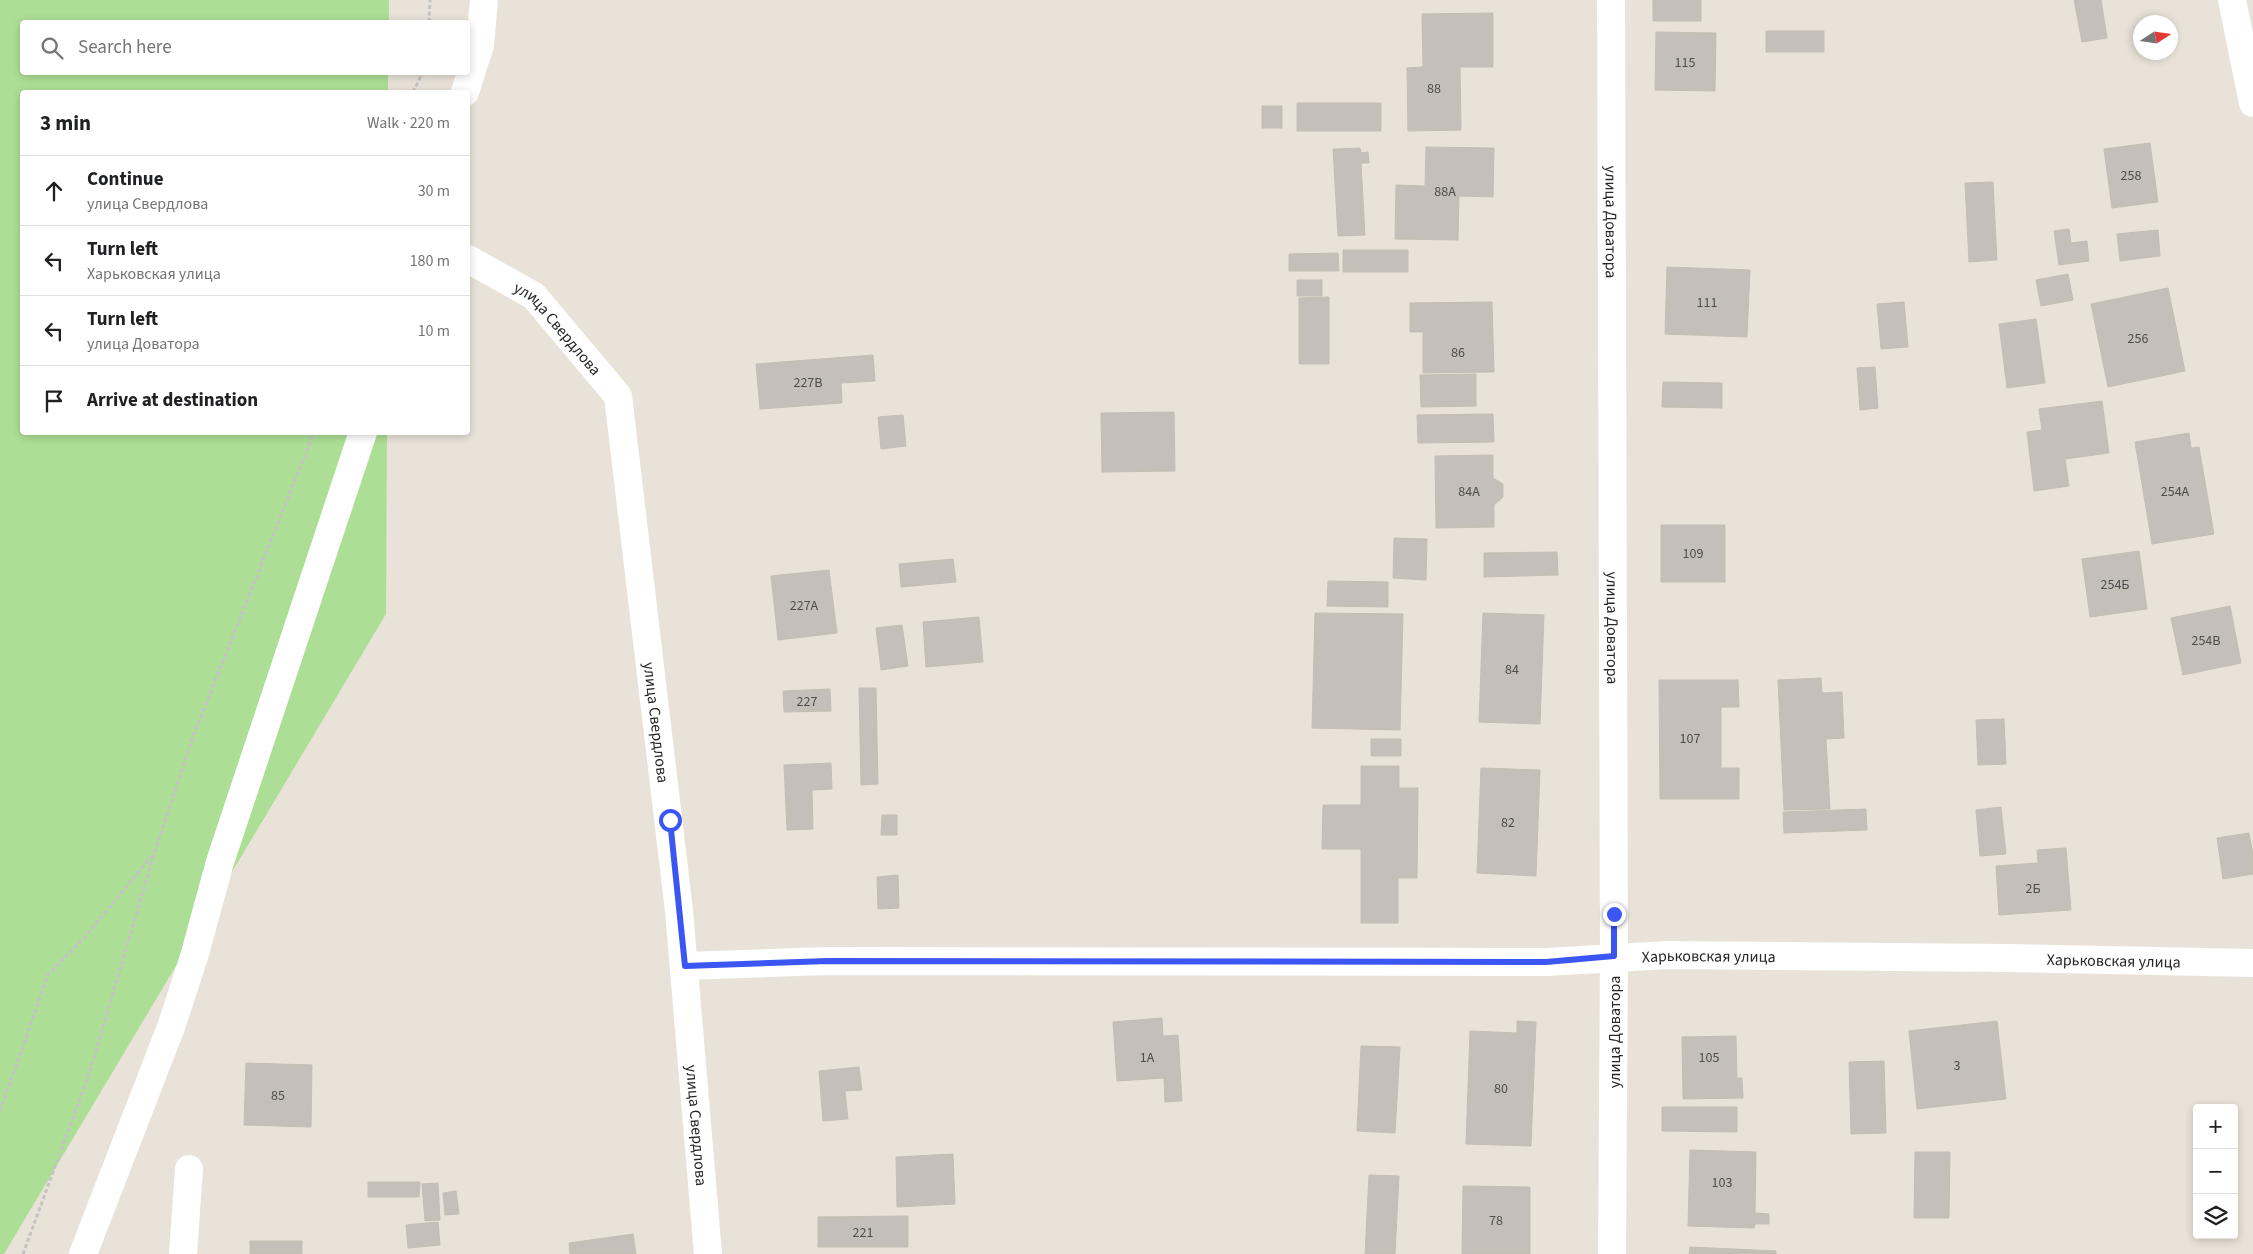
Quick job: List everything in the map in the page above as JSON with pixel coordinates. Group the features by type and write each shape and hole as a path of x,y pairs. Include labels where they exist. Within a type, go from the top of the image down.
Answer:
{"street":[{"path":"466,90 480,44 484,0"},
{"name":"улица Доватора","path":"1611,0 1614,956 1612,1254"},
{"path":"2232,0 2253,103"},
{"name":"улица Свердлова","path":"470,260 534,296 618,396 670,820 685,966 708,1254"},
{"path":"83,1254 171,1027 194,957 220,862 362,435"},
{"name":"Харьковская улица","path":"685,966 828,961 1546,962 1614,956 1667,955 2253,963"},
{"path":"183,1254 189,1169"}],"path":[{"path":"429,20 430,0"},
{"path":"413,90 421,75"},
{"path":"23,1254 90,1071 154,854 192,739 313,435"},
{"path":"0,1111 48,975 84,938 154,854"}],"green space":[{"path":"0,0 389,0 389,20 20,20 20,75 388,75 388,90 20,90 20,435 387,435 386,614 4,1254 0,1254"}],"building":[{"path":"1653,0 1701,0 1701,21 1653,21"},
{"path":"2074,0 2101,0 2107,38 2082,42"},
{"path":"1493,13 1493,67 1460,67 1461,130 1408,131 1407,68 1423,67 1422,14"},
{"path":"1766,31 1824,31 1824,52 1766,52"},
{"path":"1656,32 1716,33 1715,91 1655,90"},
{"path":"1297,103 1381,103 1381,131 1297,131"},
{"path":"1262,106 1282,106 1282,128 1262,128"},
{"path":"2150,143 2158,202 2112,208 2104,149"},
{"path":"1426,147 1494,148 1493,197 1459,196 1458,240 1395,239 1396,185 1425,186"},
{"path":"1360,148 1361,153 1368,152 1369,163 1361,163 1365,235 1338,236 1333,149"},
{"path":"1993,182 1997,260 1969,262 1965,183"},
{"path":"2069,229 2071,243 2087,241 2089,261 2059,265 2054,231"},
{"path":"2158,230 2160,256 2120,261 2117,234"},
{"path":"1343,250 1408,250 1408,272 1343,272"},
{"path":"1338,253 1339,271 1289,271 1289,254"},
{"path":"1667,267 1750,270 1747,337 1665,334"},
{"path":"2068,274 2073,300 2041,306 2036,280"},
{"path":"1297,280 1322,280 1322,296 1297,296"},
{"path":"2168,288 2185,371 2108,387 2091,304"},
{"path":"1329,297 1329,364 1299,364 1299,298"},
{"path":"1492,302 1494,372 1423,373 1423,332 1410,332 1410,303"},
{"path":"1904,302 1908,347 1881,349 1877,304"},
{"path":"2036,319 2045,383 2007,388 1999,324"},
{"path":"873,355 875,381 841,383 842,403 760,409 756,364"},
{"path":"1875,367 1878,408 1860,410 1857,368"},
{"path":"1476,374 1476,406 1421,407 1420,375"},
{"path":"1663,382 1722,383 1722,408 1662,407"},
{"path":"2102,401 2109,453 2065,459 2069,486 2034,491 2027,432 2042,430 2039,409"},
{"path":"1174,412 1175,471 1102,472 1101,413"},
{"path":"1493,414 1494,442 1418,443 1417,415"},
{"path":"903,415 906,446 881,449 878,417"},
{"path":"2189,433 2191,448 2199,447 2214,534 2152,544 2135,442"},
{"path":"1493,455 1493,478 1503,484 1503,497 1494,505 1494,527 1436,528 1435,456"},
{"path":"1661,525 1725,525 1725,582 1661,582"},
{"path":"1394,538 1427,539 1426,580 1393,578"},
{"path":"2139,551 2147,609 2090,617 2082,559"},
{"path":"1557,552 1558,575 1484,577 1484,553"},
{"path":"953,559 956,582 901,587 899,564"},
{"path":"829,570 837,633 778,640 771,576"},
{"path":"1328,581 1388,582 1388,607 1327,606"},
{"path":"2230,606 2241,663 2183,675 2171,618"},
{"path":"1315,613 1403,614 1400,730 1312,728"},
{"path":"1483,613 1544,615 1540,724 1479,722"},
{"path":"979,617 983,662 926,667 923,622"},
{"path":"902,625 908,666 881,670 876,628"},
{"path":"1821,678 1822,693 1842,692 1844,738 1826,739 1830,809 1784,810 1778,680"},
{"path":"1659,680 1738,680 1739,707 1721,707 1721,768 1739,768 1739,799 1660,799"},
{"path":"859,688 876,688 878,784 861,785"},
{"path":"830,689 831,711 784,712 783,691"},
{"path":"2004,719 2006,764 1978,765 1976,720"},
{"path":"1371,739 1401,739 1401,756 1371,756"},
{"path":"831,763 832,789 812,790 813,829 787,830 784,765"},
{"path":"1361,766 1399,766 1399,788 1418,788 1417,878 1398,878 1398,923 1361,923 1361,849 1322,849 1323,805 1361,805"},
{"path":"1481,768 1540,770 1536,876 1477,873"},
{"path":"2001,807 2006,854 1980,856 1976,810"},
{"path":"1866,809 1867,830 1784,833 1783,812"},
{"path":"882,815 897,815 897,835 881,835"},
{"path":"2249,833 2253,855 2253,874 2223,879 2217,838"},
{"path":"2066,848 2071,910 1999,915 1996,866 2038,863 2037,850"},
{"path":"898,875 899,908 878,909 877,877"},
{"path":"1162,1018 1163,1036 1178,1035 1182,1101 1165,1102 1164,1078 1117,1081 1113,1022"},
{"path":"1517,1021 1536,1022 1531,1146 1466,1144 1470,1031 1517,1033"},
{"path":"1997,1021 2006,1099 1917,1109 1909,1031"},
{"path":"1736,1036 1737,1078 1742,1078 1743,1098 1683,1099 1682,1037"},
{"path":"1361,1046 1400,1047 1395,1133 1357,1131"},
{"path":"1884,1061 1886,1133 1851,1134 1849,1062"},
{"path":"246,1063 312,1065 311,1127 244,1125"},
{"path":"859,1067 862,1090 845,1091 848,1119 823,1121 819,1071"},
{"path":"1662,1107 1737,1107 1737,1132 1662,1131"},
{"path":"1690,1150 1756,1152 1755,1213 1769,1214 1769,1224 1755,1224 1754,1228 1688,1226"},
{"path":"1915,1152 1950,1152 1949,1218 1914,1218"},
{"path":"953,1154 955,1204 897,1207 896,1157"},
{"path":"1369,1175 1399,1176 1395,1254 1365,1254"},
{"path":"368,1182 420,1182 419,1197 368,1197"},
{"path":"438,1183 440,1220 425,1221 422,1184"},
{"path":"1463,1186 1530,1187 1530,1254 1462,1254"},
{"path":"456,1191 459,1214 445,1215 443,1193"},
{"path":"908,1216 908,1247 818,1247 818,1217"},
{"path":"438,1222 440,1245 408,1248 406,1225"},
{"path":"633,1234 636,1254 570,1254 569,1243"},
{"path":"250,1241 302,1241 302,1254 250,1254"},
{"path":"1690,1247 1776,1251 1776,1254 1689,1254"}],"route":[{"path":"670,820 685,966 828,961 1018,963 1546,962 1614,956 1614,914"}]}
